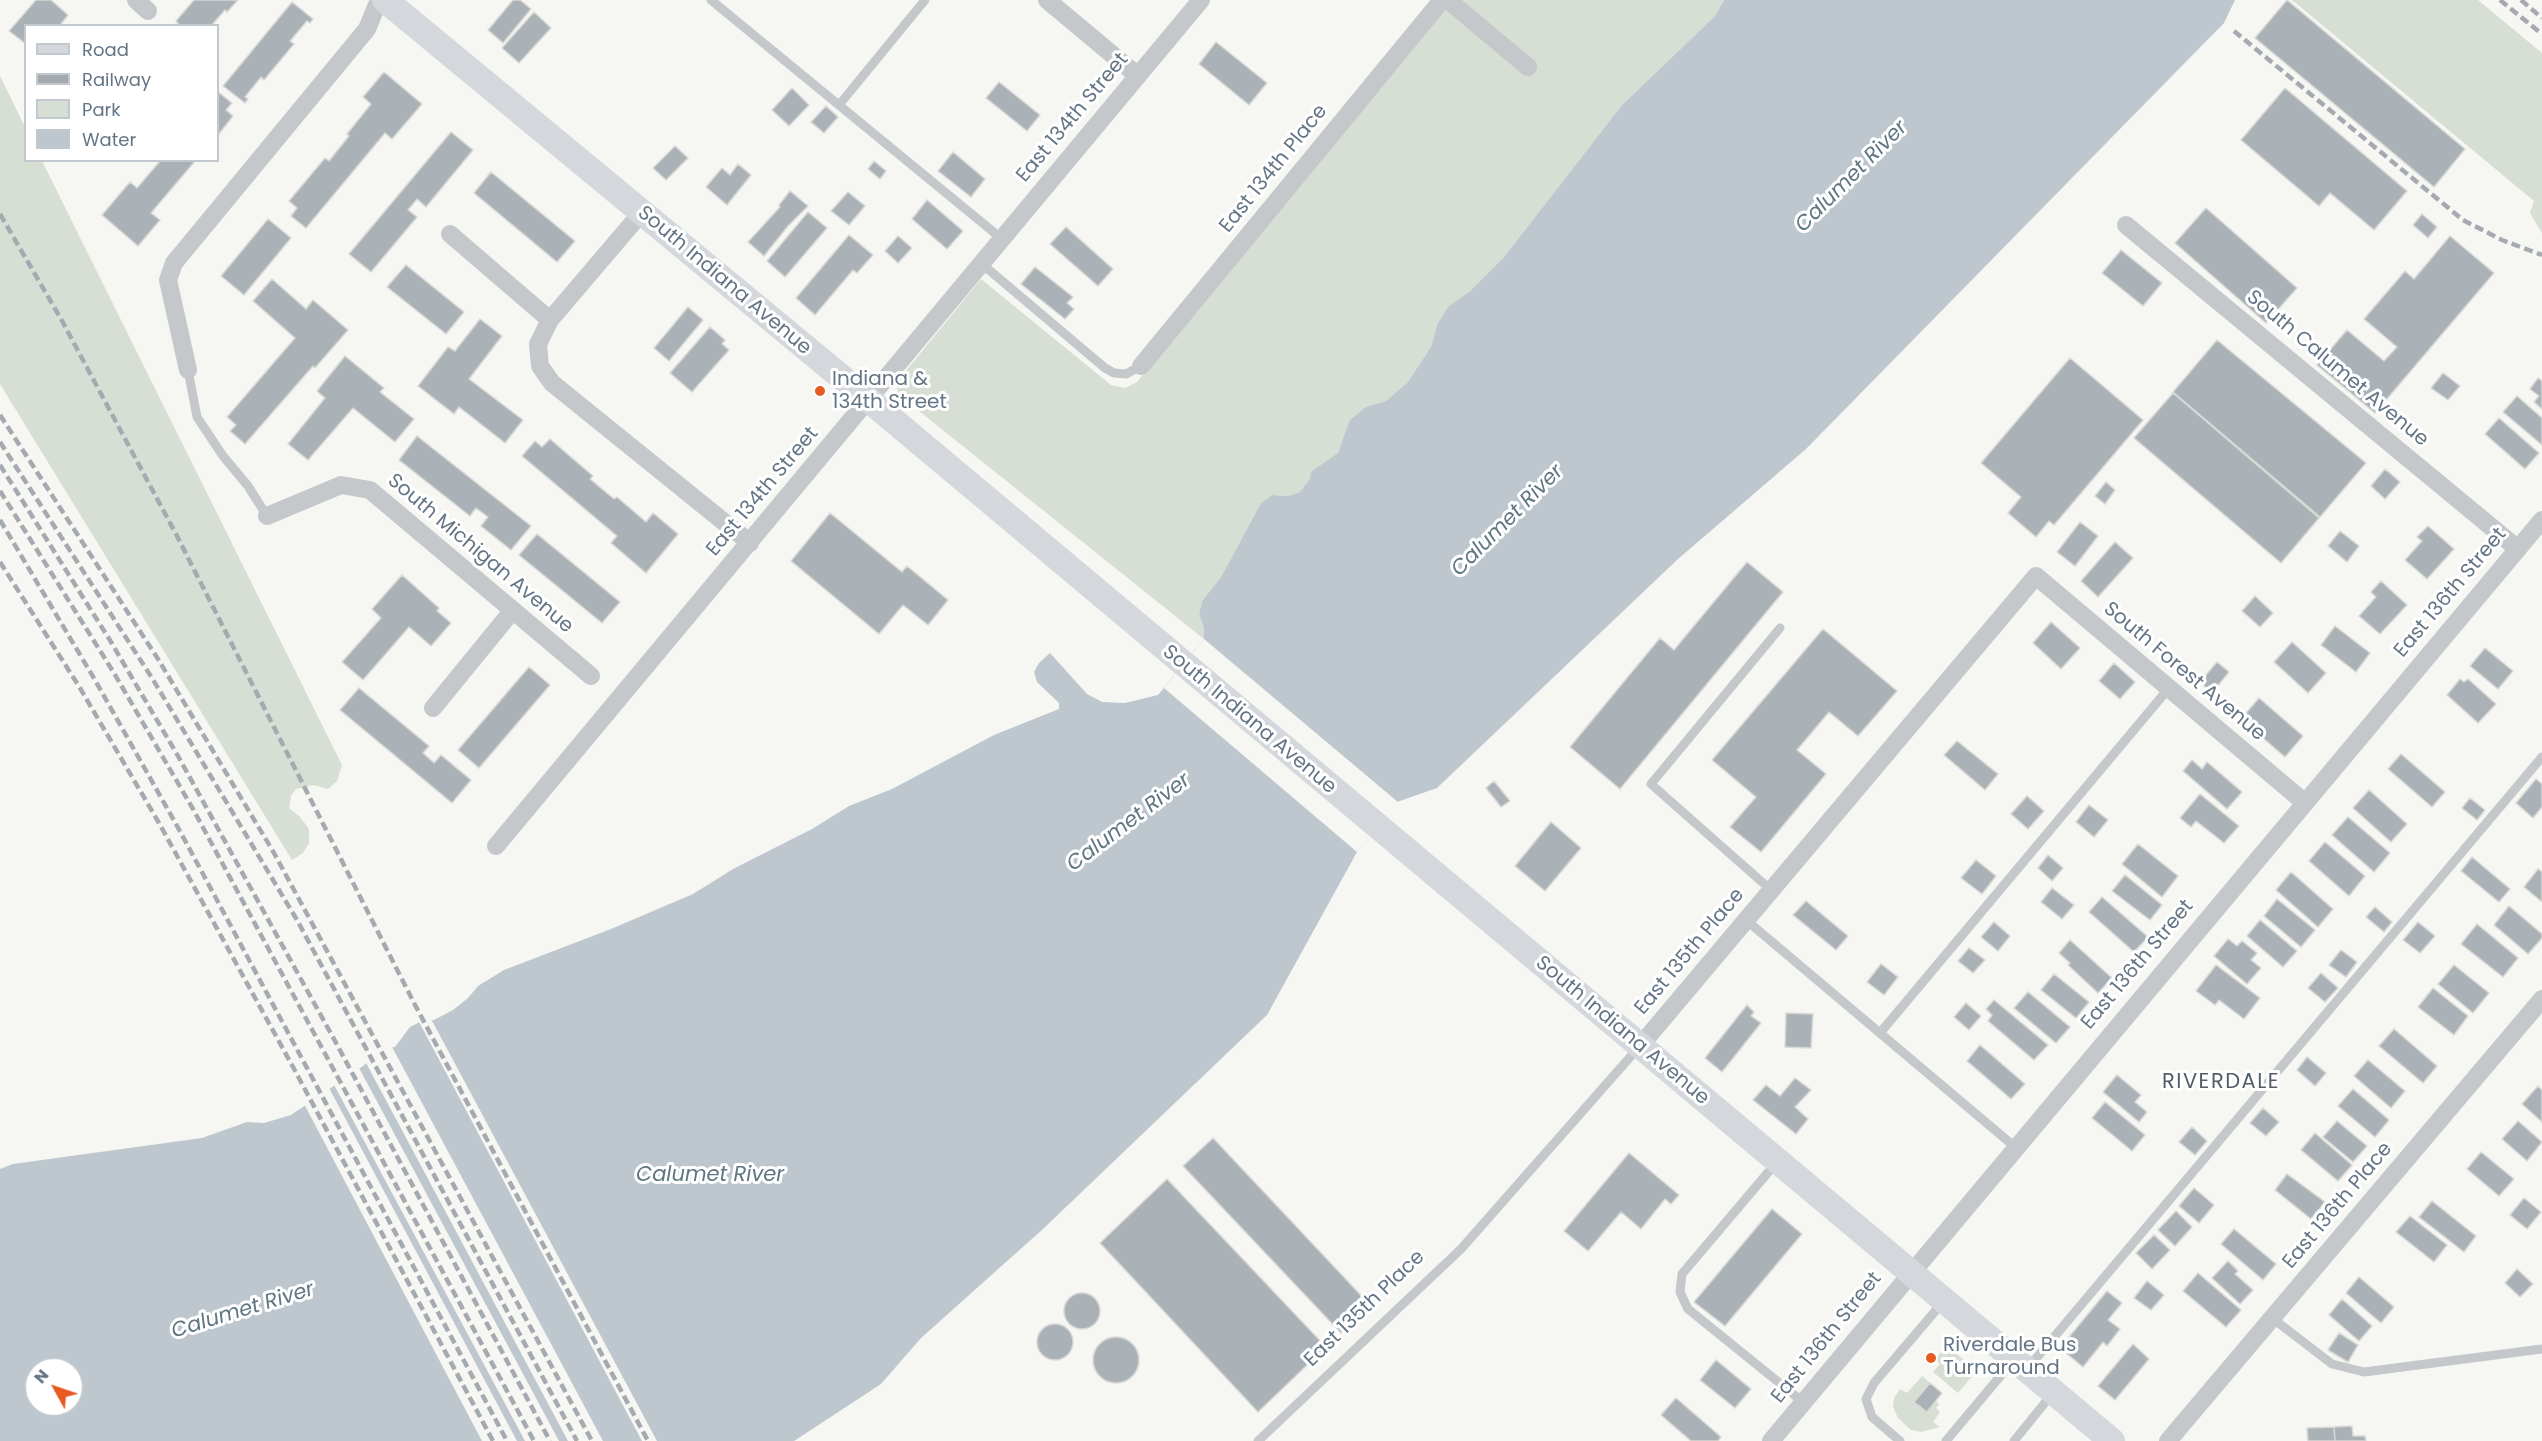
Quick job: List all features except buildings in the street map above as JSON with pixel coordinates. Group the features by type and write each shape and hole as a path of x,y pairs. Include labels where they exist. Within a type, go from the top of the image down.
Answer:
{"main road":[{"name":"South Indiana Avenue","path":"385,0 869,400 1182,665 2112,1441"}],"street":[{"path":"188,370 168,280 174,262 367,30 379,0"},
{"path":"1047,0 1138,76"},
{"name":"East 134th Street","path":"496,846 1201,0"},
{"name":"East 134th Place","path":"1141,366 1442,0"},
{"path":"1448,0 1528,67"},
{"path":"642,212 550,320 542,333 537,355 540,366 552,383 750,543"},
{"name":"South Calumet Avenue","path":"2126,225 2518,549"},
{"path":"450,234 550,320"},
{"name":"South Michigan Avenue","path":"267,516 341,485 370,490 591,676"},
{"name":"East 136th Street","path":"1771,1441 2542,520"},
{"name":"South Forest Avenue","path":"2036,576 2304,802"},
{"name":"East 135th Place","path":"1640,1046 2036,576"},
{"path":"433,708 513,610"},
{"name":"East 136th Place","path":"2168,1441 2542,999"}],"lane":[{"path":"711,0 1002,239"},
{"path":"838,105 925,0"},
{"path":"982,264 1105,368 1114,373 1126,374 1141,366"},
{"path":"188,370 197,417 223,456 248,486 267,516"},
{"path":"1771,890 1651,784 1780,628"},
{"path":"1880,1033 2169,688"},
{"path":"1946,1441 2021,1364 2542,757"},
{"path":"1746,920 2015,1147"},
{"name":"East 135th Place","path":"1258,1441 1461,1249 1640,1046"},
{"path":"1778,1161 1682,1274 1680,1293 1688,1309 1803,1402"},
{"path":"1900,1441 1872,1417 1866,1399 1874,1383 1945,1301"},
{"path":"2272,1318 2332,1364 2364,1372 2542,1349"},
{"path":"2014,1441 2053,1392"}],"green space":[{"path":"1450,0 1724,0 1715,16 1622,105 1504,257 1469,292 1448,308 1437,325 1431,347 1407,383 1386,401 1366,407 1338,453 1300,492 1288,496 1272,495 1261,503 1221,577 1202,601 1199,614 1204,628 1204,639 899,395 896,383 981,279 1111,385 1125,388 1137,382"},
{"path":"2292,0 2478,0 2542,53 2542,233 2530,213 2534,201"},
{"path":"0,76 24,125 24,162 42,162 342,765 337,781 328,789 314,785 296,789 291,796 289,808 309,829 309,843 303,853 292,860 0,384"},
{"path":"1944,1349 1948,1352 1951,1349 1972,1367 1970,1370 1974,1374 1958,1393 1933,1372 1940,1364 1935,1359"},
{"path":"1922,1376 1930,1383 1914,1402 1927,1412 1936,1401 1939,1404 1936,1408 1940,1412 1933,1422 1940,1427 1921,1432 1911,1430 1898,1418 1893,1407 1894,1398 1900,1389 1907,1393"}],"water":[{"name":"Calumet River","path":"1724,0 2235,0 2224,23 1806,449 1678,559 1437,788 1397,802 1357,852 1267,1015 1043,1229 921,1338 881,1384 794,1441 0,1441 0,1169 13,1164 202,1138 247,1122 264,1123 291,1115 363,1066 381,1050 395,1047 410,1027 422,1021 434,1020 453,1010 478,986 504,970 611,929 693,894 733,869 812,829 849,806 892,789 994,735 1059,709 1059,703 1037,682 1034,672 1039,663 1050,653 1087,694 1102,702 1125,703 1158,695 1204,639 1204,628 1199,614 1202,601 1221,577 1261,503 1272,495 1288,496 1300,492 1310,479 1311,472 1338,453 1350,420 1366,407 1386,401 1407,383 1431,347 1437,325 1448,307 1469,292 1504,257 1622,105 1715,16"}],"pier":[{"path":"1204,639 1398,802 1357,852 1164,688"},
{"path":"430,1017 657,1441 642,1441 418,1020"},
{"path":"391,1045 603,1441 568,1441 365,1061 379,1048"},
{"path":"358,1066 559,1441 525,1441 333,1083"},
{"path":"328,1086 517,1441 482,1441 303,1102"}],"railway":[{"path":"2500,0 2542,34"},
{"path":"2521,0 2542,18"},
{"path":"2234,31 2463,220 2502,240 2542,255"},
{"path":"0,214 61,319 177,536 414,1003 648,1441"},
{"path":"0,415 158,659 274,853 592,1441"},
{"path":"0,442 152,678 297,920 577,1441"},
{"path":"0,465 111,642 178,756 335,1041 550,1441"},
{"path":"0,491 114,673 193,809 534,1441"},
{"path":"0,520 95,680 181,833 507,1441"},
{"path":"0,562 80,688 159,823 293,1067 493,1441"}],"place":[{"name":"Indiana & 134th Street","path":"820,391"},
{"name":"Riverdale Bus Turnaround","path":"1931,1358"}],"district":[{"name":"RIVERDALE","path":"2221,1083"}]}
